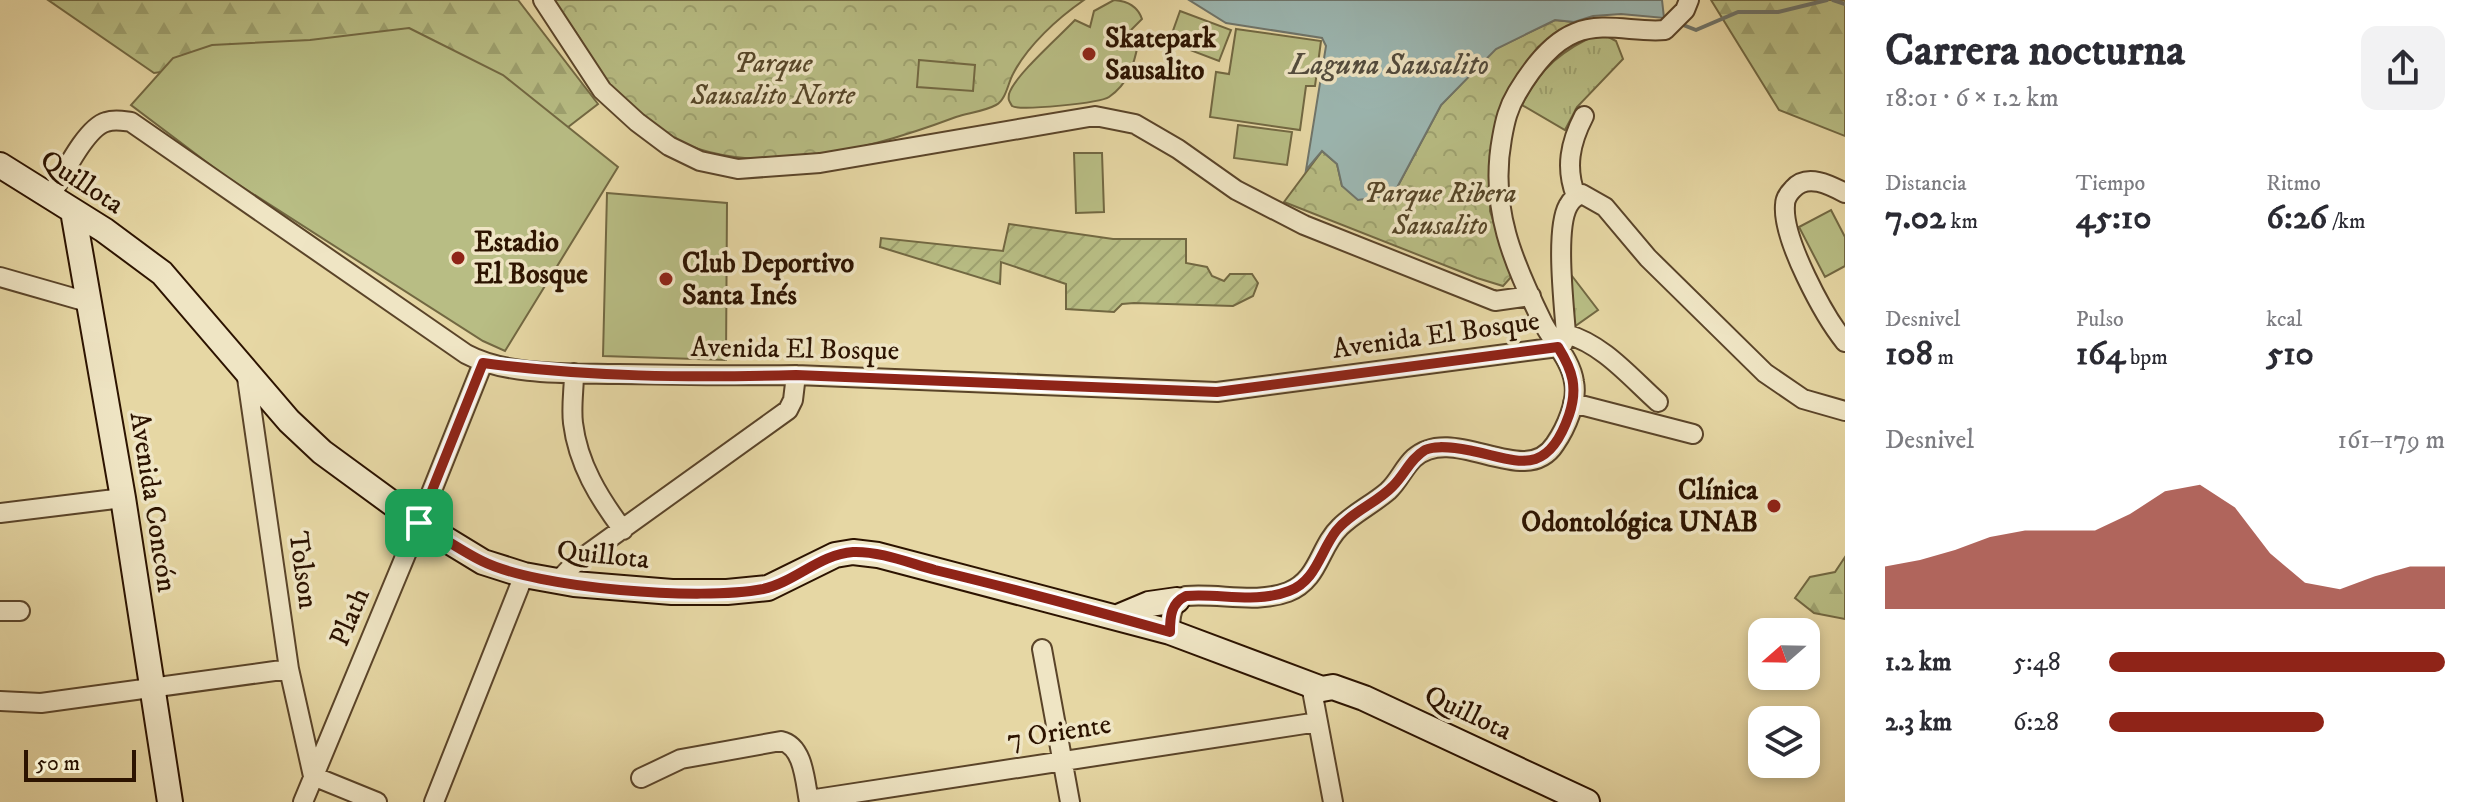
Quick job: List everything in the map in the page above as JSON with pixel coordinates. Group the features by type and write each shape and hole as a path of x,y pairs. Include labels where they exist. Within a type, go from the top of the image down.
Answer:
{"main road":[{"name":"Quillota","path":"0,165 104,230 162,273 289,421 322,452 419,523 483,562 557,582 672,592 748,591 768,588 835,555 853,552 878,555 1170,632 1317,687 1331,699 1554,802"},
{"name":"Avenida Concón","path":"73,211 91,303 170,802"},
{"path":"1118,617 1149,604 1177,600"},
{"name":"Quillota","path":"1317,687 1333,687 1364,698 1587,802"}],"street":[{"path":"543,0 602,90 669,146 700,161 738,169 820,163 1095,116 1135,124 1178,149 1236,190 1304,225 1495,301 1531,296"},
{"path":"1562,341 1531,296 1504,232 1498,200 1498,168 1507,109 1544,55 1574,33 1630,27 1661,31 1679,15"},
{"path":"1576,196 1571,184 1569,156 1584,116"},
{"name":"Avenida El Bosque","path":"50,197 90,132 103,122 131,122 466,354 483,363 574,373 726,377 796,375 1217,392 1562,341"},
{"path":"1845,193 1821,182 1807,181 1798,184 1785,201 1789,232 1814,294 1845,342"},
{"path":"1170,632 1171,613 1177,600 1186,596 1203,594 1260,598 1299,586 1316,569 1339,528 1385,494 1413,458 1429,448 1476,451 1516,461 1537,458 1554,447 1573,403 1574,381 1562,341 1562,236 1567,207 1576,196 1582,194 1605,207 1648,258 1765,373 1803,399 1845,411"},
{"path":"0,277 91,303"},
{"path":"1562,341 1584,339 1658,402"},
{"name":"Plath","path":"303,802 483,363"},
{"name":"Tolson","path":"246,371 289,669 313,776"},
{"path":"574,373 573,423 583,463 597,495 623,530"},
{"path":"557,582 575,563 788,410 793,400 796,375"},
{"path":"1573,403 1693,434"},
{"path":"0,513 123,498"},
{"path":"434,802 524,575"},
{"path":"0,611 20,611"},
{"path":"1042,649 1070,802"},
{"path":"0,701 41,703 289,669"},
{"path":"1317,687 1318,722 1333,802"},
{"name":"7 Oriente","path":"809,801 1318,722"},
{"path":"641,778 681,759 781,741 793,745 798,752 809,801"},
{"path":"313,776 377,802"}],"green space":[{"path":"48,0 518,0 598,104 550,141 221,64 154,73"},
{"name":"Parque Sausalito Norte","path":"551,0 1084,0 1035,43 1019,63 996,105 848,150 771,159 733,157 697,148 641,119 613,90 574,29"},
{"name":"Skatepark Sausalito","path":"1114,0 1131,5 1142,19 1128,33 1138,44 1129,74 1116,92 1103,99 1077,104 1030,108 1012,106 1009,94 1013,86 1039,56 1075,20 1090,27 1094,11"},
{"path":"1711,0 1845,0 1845,136 1779,110"},
{"path":"1180,11 1231,30 1219,61 1169,42"},
{"name":"Parque Ribera Sausalito","path":"1555,20 1574,22 1538,47 1509,88 1490,157 1490,211 1512,276 1503,286 1284,202 1322,151 1337,164 1342,186 1393,195 1441,105 1495,49"},
{"name":"Estadio El Bosque","path":"409,28 503,75 618,167 505,351 483,341 225,176 131,105 173,58 212,45 310,40"},
{"path":"1236,29 1321,41 1315,86 1306,86 1300,130 1210,117 1216,72 1229,74"},
{"path":"1601,33 1616,41 1623,59 1577,107 1565,130 1522,105 1536,81 1554,61"},
{"path":"919,60 975,65 973,91 917,87"},
{"path":"1238,125 1292,132 1287,165 1234,158"},
{"path":"1074,153 1102,153 1104,212 1076,213"},
{"name":"Club Deportivo Santa Inés","path":"607,193 727,203 726,360 603,356"},
{"path":"1831,210 1845,237 1845,266 1825,277 1799,227"},
{"path":"1009,224 1113,239 1186,239 1186,263 1207,267 1212,276 1224,281 1230,274 1252,274 1258,283 1253,296 1233,306 1134,303 1122,304 1114,312 1066,309 1066,284 1001,262 1000,284 880,247 881,238 1003,251"},
{"path":"1569,272 1598,310 1571,329"},
{"path":"1845,557 1845,619 1814,613 1795,598 1810,577 1835,572"}],"water":[{"name":"Laguna Sausalito","path":"1189,0 1662,0 1664,18 1621,14 1593,16 1574,22 1555,20 1496,49 1441,105 1393,195 1358,200 1342,186 1337,164 1322,151 1306,170 1326,46 1322,38 1226,23"}],"waterway":[{"path":"1678,23 1696,30 1738,12 1778,12 1827,0"},
{"path":"1833,0 1845,4"}],"place":[{"name":"Skatepark Sausalito","path":"1089,54"},
{"name":"Estadio El Bosque","path":"458,258"},
{"name":"Club Deportivo Santa Inés","path":"666,279"},
{"name":"Clínica Odontológica UNAB","path":"1774,506"}],"route":[{"path":"1558,347 1574,381 1574,397 1566,421 1554,447 1546,454 1527,461 1516,461 1461,448 1429,448 1413,458 1385,494 1339,528 1316,569 1299,586 1260,598 1203,594 1186,596 1177,600 1174,606 1170,632 984,581 878,555 853,552 835,555 768,588 748,591 672,592 557,582 483,562 419,523 483,363 557,373 726,377 796,375 1217,392 1558,347"}]}
